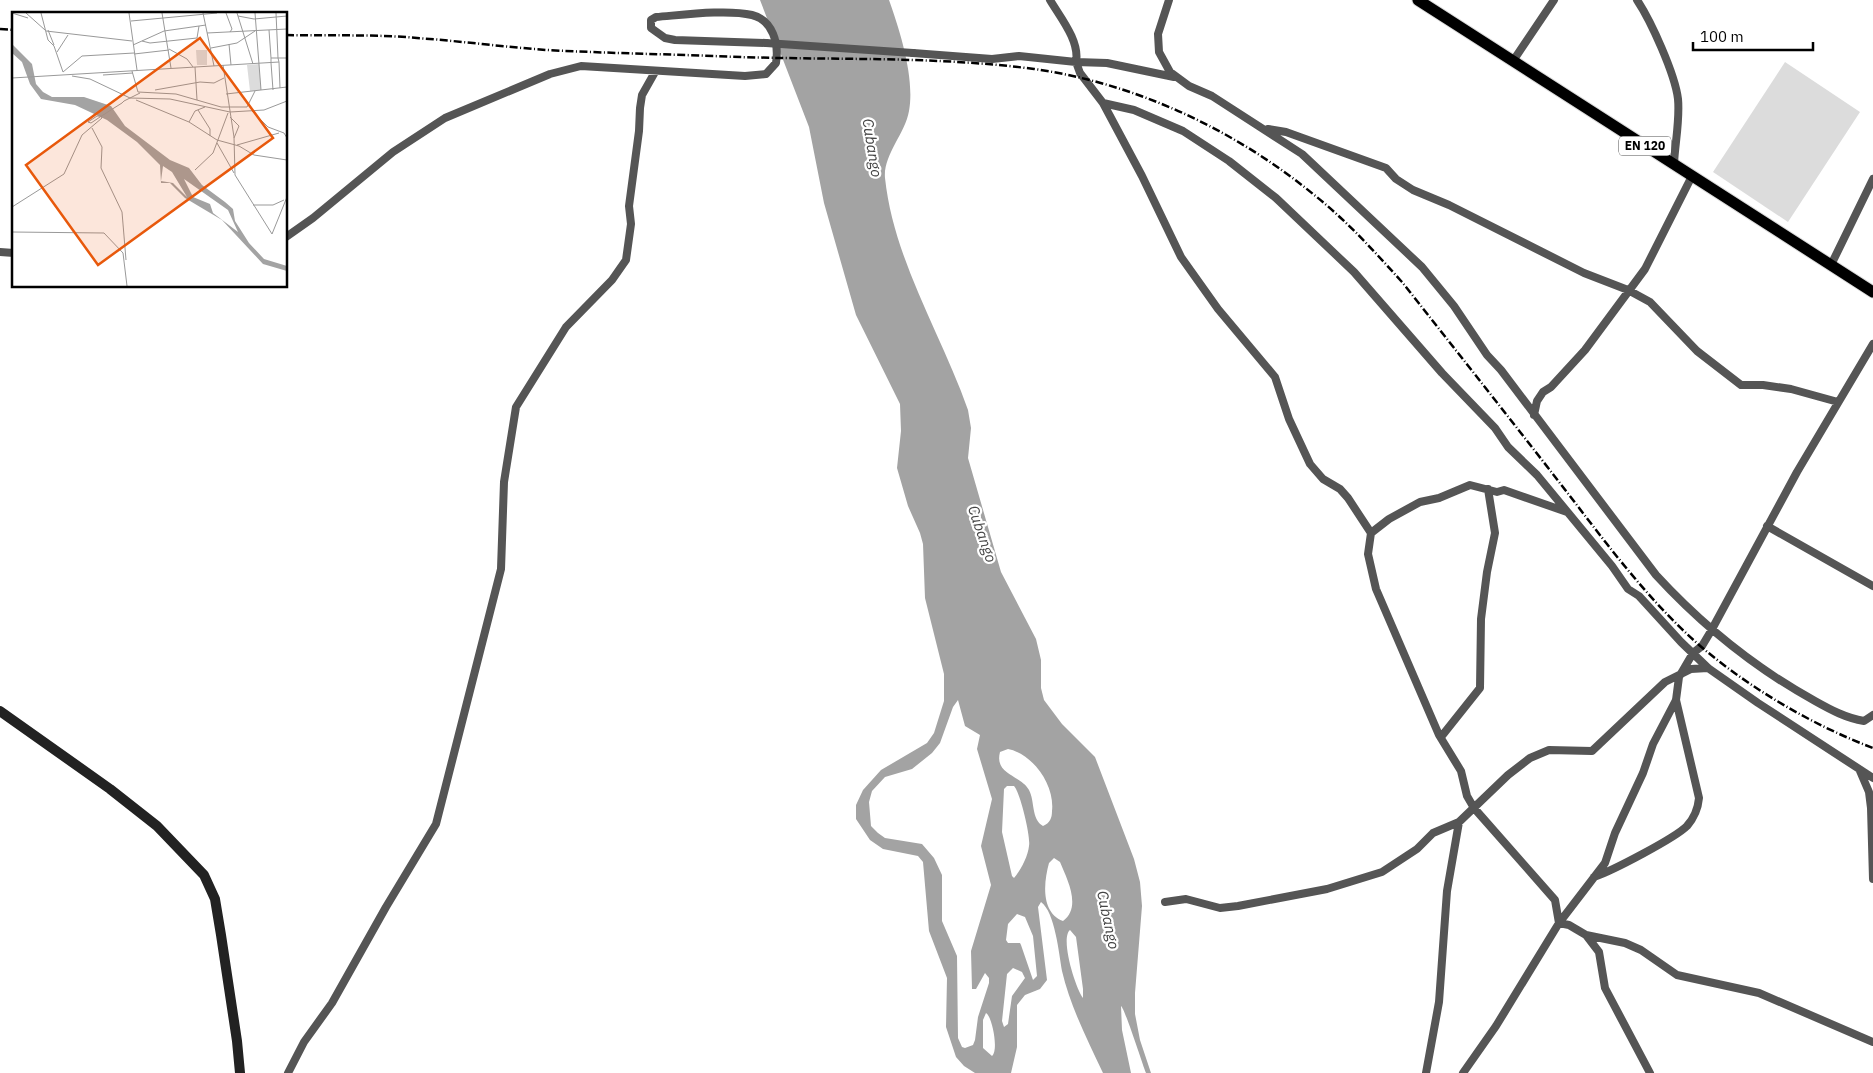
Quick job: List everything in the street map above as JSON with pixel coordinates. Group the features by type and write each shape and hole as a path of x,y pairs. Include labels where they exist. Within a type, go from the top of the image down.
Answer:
{"main road":[{"name":"EN 120","path":"1418,0 1873,292"},
{"path":"0,711 110,789 150,821 183,852 204,876 214,899 221,935 240,1073"}],"street":[{"path":"1050,0 1070,35 1076,50 1076,62 1080,72 1103,103 1142,176 1181,257 1218,309 1276,377 1289,419 1310,464 1323,479 1340,489 1348,498 1371,533 1368,554 1376,589 1392,632 1441,737 1461,771 1467,796 1474,808 1556,900 1558,923"},
{"path":"1169,0 1158,34 1159,52 1163,63 1176,78"},
{"path":"1513,61 1554,0"},
{"path":"1637,0 1672,75 1678,100 1674,164"},
{"path":"288,235 313,218 393,152 445,118 550,74 573,67 591,66 655,72 760,76 769,72 777,58 776,41 772,31 766,23 754,16 737,14 656,17 651,20 651,28 665,38 766,43 913,53 992,59 1019,56 1115,64 1176,78 1212,96 1302,154 1422,268 1454,306 1487,355 1501,370 1590,485 1656,575 1711,631 1732,644 1783,684 1849,719 1864,721 1873,715"},
{"path":"288,1073 304,1042 332,1003 386,907 436,824 501,569 504,482 516,407 566,327 607,286 626,260 631,224 629,206 640,131 642,94 655,72"},
{"path":"1103,103 1134,110 1182,132 1229,161 1276,198 1354,272 1442,373 1495,428 1508,447 1537,475 1628,589 1639,596 1693,654 1708,668 1873,778"},
{"path":"1263,128 1286,132 1386,168 1396,179 1412,190 1507,232 1584,273 1628,290 1650,302 1697,351 1742,385 1763,385 1792,389 1838,402"},
{"path":"1534,415 1537,401 1543,392 1551,387 1585,350 1645,269 1692,176"},
{"path":"1831,265 1873,179"},
{"path":"1463,1073 1496,1026 1558,923 1605,863 1615,833 1643,773 1653,744 1676,700 1679,677 1693,654 1702,646 1711,631 1767,526 1873,344"},
{"path":"1371,533 1389,519 1420,502 1439,498 1470,485 1512,493 1567,512"},
{"path":"1441,737 1480,688 1481,619 1486,572 1495,533 1488,489"},
{"path":"1767,526 1873,586"},
{"path":"1165,902 1192,900 1220,908 1339,886 1388,870 1417,849 1433,834 1459,822 1508,775 1530,758 1548,750 1592,751 1599,747 1626,717 1665,682 1679,677 1691,669 1708,668"},
{"path":"1594,877 1621,866 1685,828 1696,812 1699,798 1676,700"},
{"path":"1860,770 1869,792 1871,808 1873,879"},
{"path":"1426,1073 1439,1002 1447,891 1459,822"},
{"path":"1558,923 1569,925 1586,935 1626,943 1641,950 1677,975 1759,993 1873,1042"},
{"path":"1586,935 1599,952 1605,988 1650,1073"}],"shaded area":[{"path":"1785,62 1860,112 1788,222 1713,172"}],"water":[{"name":"Cubango","path":"760,0 889,0 898,26 910,84 907,120 885,169 890,209 908,268 968,410 971,428 968,458 1001,572 1036,639 1041,660 1041,688 1044,700 1062,724 1095,757 1134,859 1140,882 1142,906 1135,1014 1140,1040 1151,1073 1146,1073 1121,1006 1122,1030 1131,1073 1103,1073 1080,1023 1065,984 1053,924 1046,907 1041,902 1038,907 1047,980 1040,989 1025,995 1017,1005 1017,1047 1011,1073 975,1073 964,1066 956,1057 946,1027 947,978 929,931 923,862 918,856 883,849 870,840 856,819 856,805 863,790 881,770 927,743 934,733 944,701 944,674 925,598 923,544 908,506 897,468 901,431 900,404 856,315 824,203 809,127","holes":["958,700 965,726 980,735 977,749 992,799 981,846 991,885 971,951 972,989 976,989 985,973 989,978 989,983 978,1017 975,1040 973,1045 965,1048 962,1047 958,1038 957,956 942,921 942,875 934,858 922,844 885,838 878,833 871,826 869,802 872,791 885,777 912,769 932,753 940,743 953,707","1008,749 1026,757 1040,772 1046,781 1052,801 1052,816 1043,826 1039,823 1035,814 1029,790 1004,770 999,760 1000,752","1007,786 1014,786 1022,805 1029,841 1026,858 1014,878 1002,832 1004,789","1054,858 1060,862 1069,884 1072,908 1069,915 1063,921 1050,911 1047,903 1045,887 1049,863","1017,914 1025,917 1033,936 1037,976 1033,980 1020,943 1008,943 1006,940 1008,924","1070,930 1076,937 1083,998 1073,974 1067,935","1013,968 1022,972 1025,978 1012,996 1008,1024 1004,1027 1002,1021 1007,974","986,1013 994,1033 994,1053 992,1056 983,1048 983,1020"]}],"railway":[{"path":"0,29 12,30"},
{"path":"288,35 401,37 531,49 589,52 914,60 994,65 1034,69 1109,85 1182,113 1251,149 1283,171 1337,214 1359,236 1402,282 1632,575 1687,634 1728,668 1775,700 1824,727 1873,748"}]}
